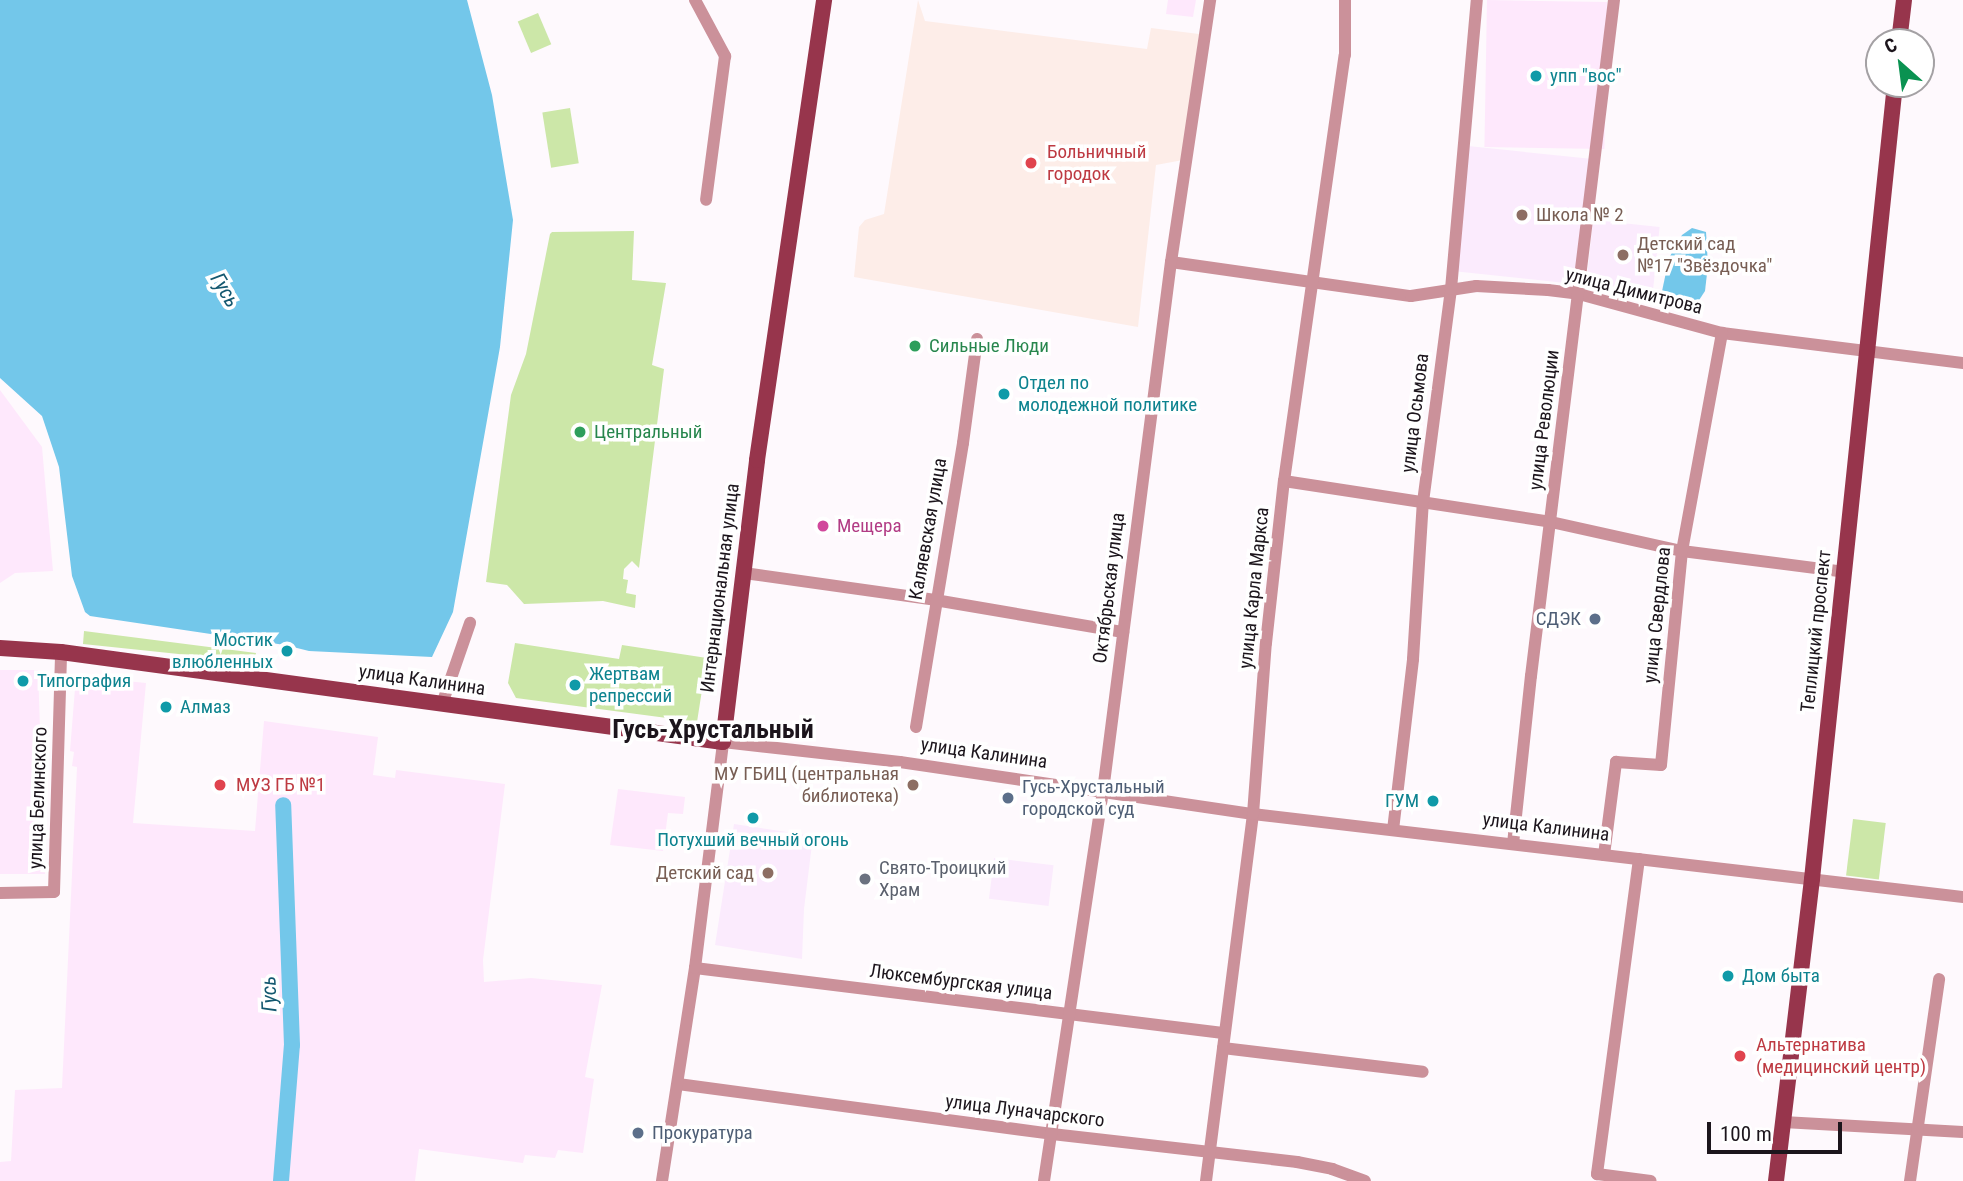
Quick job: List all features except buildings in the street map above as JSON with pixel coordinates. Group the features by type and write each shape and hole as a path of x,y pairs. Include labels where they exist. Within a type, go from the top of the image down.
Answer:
{"main road":[{"name":"Интернациональная улица","path":"723,742 757,460 824,0"},
{"path":"1901,28 1904,0"},
{"name":"Теплицкий проспект","path":"1776,1181 1812,879 1894,98"},
{"name":"улица Калинина","path":"0,648 61,652 723,742"}],"street":[{"path":"695,0 725,56 706,200"},
{"name":"Октябрьская улица","path":"1044,1181 1103,791 1171,262 1210,0"},
{"name":"улица Карла Маркса","path":"1206,1181 1223,1033 1254,814 1266,643 1284,481 1315,282 1345,55 1345,0"},
{"name":"улица Осьмова","path":"1393,830 1413,659 1423,502 1451,289 1477,0"},
{"name":"улица Революции","path":"1513,845 1614,0"},
{"name":"улица Димитрова","path":"1171,262 1411,296 1451,289 1517,288 1579,294 1722,333 1963,363"},
{"name":"улица Свердлова","path":"1604,855 1616,762 1661,765 1682,551 1722,333"},
{"name":"Каляевская улица","path":"916,727 963,443 977,339"},
{"path":"1284,481 1550,522 1682,551 1845,572"},
{"path":"744,573 935,600 1123,632"},
{"path":"442,704 470,623"},
{"name":"улица Белинского","path":"0,893 54,892 61,652"},
{"name":"улица Калинина","path":"723,742 900,762 1254,814 1963,897"},
{"name":"Интернациональная улица","path":"662,1181 695,968 723,742"},
{"path":"1639,859 1597,1174 1651,1181"},
{"name":"Люксембургская улица","path":"695,968 1223,1033"},
{"path":"1910,1181 1939,979"},
{"path":"1223,1048 1423,1072"},
{"name":"улица Луначарского","path":"678,1084 1332,1169 1365,1181"},
{"path":"1783,1122 1963,1132"}],"shaded area":[{"name":"Больничный городок","path":"918,0 925,21 1147,49 1151,28 1199,34 1183,160 1156,165 1138,327 854,277 859,227 865,220 884,214"},
{"path":"1168,0 1196,0 1193,17 1166,14"},
{"path":"1487,0 1607,2 1604,149 1484,147"},
{"name":"Школа № 2","path":"1468,146 1590,159 1577,284 1455,271"},
{"name":"Детский сад №17 \"Звёздочка\"","path":"1593,220 1660,227 1653,291 1586,284"},
{"path":"0,390 42,447 53,571 15,573 0,583"},
{"path":"0,670 38,670 45,874 0,874"},
{"path":"76,676 146,683 133,823 255,831 264,721 378,737 373,775 395,778 396,770 505,784 483,960 484,982 531,978 602,985 585,1077 594,1079 583,1153 558,1150 555,1158 525,1155 523,1163 419,1149 415,1181 0,1181 0,1162 11,1161 15,1090 62,1088 77,767 72,766 74,752 70,751"},
{"path":"618,789 685,797 683,814 668,813 663,851 610,845"},
{"name":"Детский сад","path":"734,824 813,836 804,909 802,959 715,945"},
{"path":"994,858 1054,865 1049,906 989,899"}],"green space":[{"path":"538,13 551,44 531,53 518,22"},
{"path":"570,108 579,163 551,168 542,112"},
{"name":"Центральный","path":"634,231 632,280 666,283 652,365 664,369 639,568 632,561 624,569 623,579 628,580 626,593 636,595 635,608 603,601 524,604 507,585 486,582 511,395 526,354 550,234"},
{"path":"84,631 256,653 255,662 83,644"},
{"path":"515,643 619,659 622,645 707,658 697,722 516,698 508,683"},
{"path":"1853,819 1886,823 1879,880 1846,876"}],"water":[{"path":"0,0 467,0 492,95 513,220 500,347 453,612 432,657 309,651 285,645 90,616 85,612 72,576 59,467 42,416 0,378"},
{"path":"1692,228 1706,232 1708,265 1705,291 1692,311 1672,306 1661,296 1669,258 1682,235"}],"waterway":[{"name":"Гусь","path":"281,1181 292,1045 283,805"}],"place":[{"name":"упп \"вос\"","path":"1536,76"},
{"name":"Больничный городок","path":"1031,163"},
{"name":"Школа № 2","path":"1522,215"},
{"name":"Детский сад №17 \"Звёздочка\"","path":"1623,255"},
{"name":"Сильные Люди","path":"915,346"},
{"name":"Отдел по молодежной политике","path":"1004,394"},
{"name":"Центральный","path":"580,432"},
{"name":"Мещера","path":"823,526"},
{"name":"СДЭК","path":"1595,619"},
{"name":"Мостик влюбленных","path":"287,651"},
{"name":"Типография","path":"23,681"},
{"name":"Жертвам репрессий","path":"575,685"},
{"name":"Алмаз","path":"166,707"},
{"name":"МУЗ ГБ №1","path":"220,785"},
{"name":"МУ ГБИЦ (центральная библиотека)","path":"913,785"},
{"name":"Гусь-Хрустальный городской суд","path":"1008,798"},
{"name":"ГУМ","path":"1433,801"},
{"name":"Потухший вечный огонь","path":"753,818"},
{"name":"Детский сад","path":"768,873"},
{"name":"Свято-Троицкий Храм","path":"865,879"},
{"name":"Дом быта","path":"1728,976"},
{"name":"Альтернатива (медицинский центр)","path":"1740,1056"},
{"name":"Прокуратура","path":"638,1133"}],"district":[{"name":"Гусь-Хрустальный","path":"713,730"}]}
